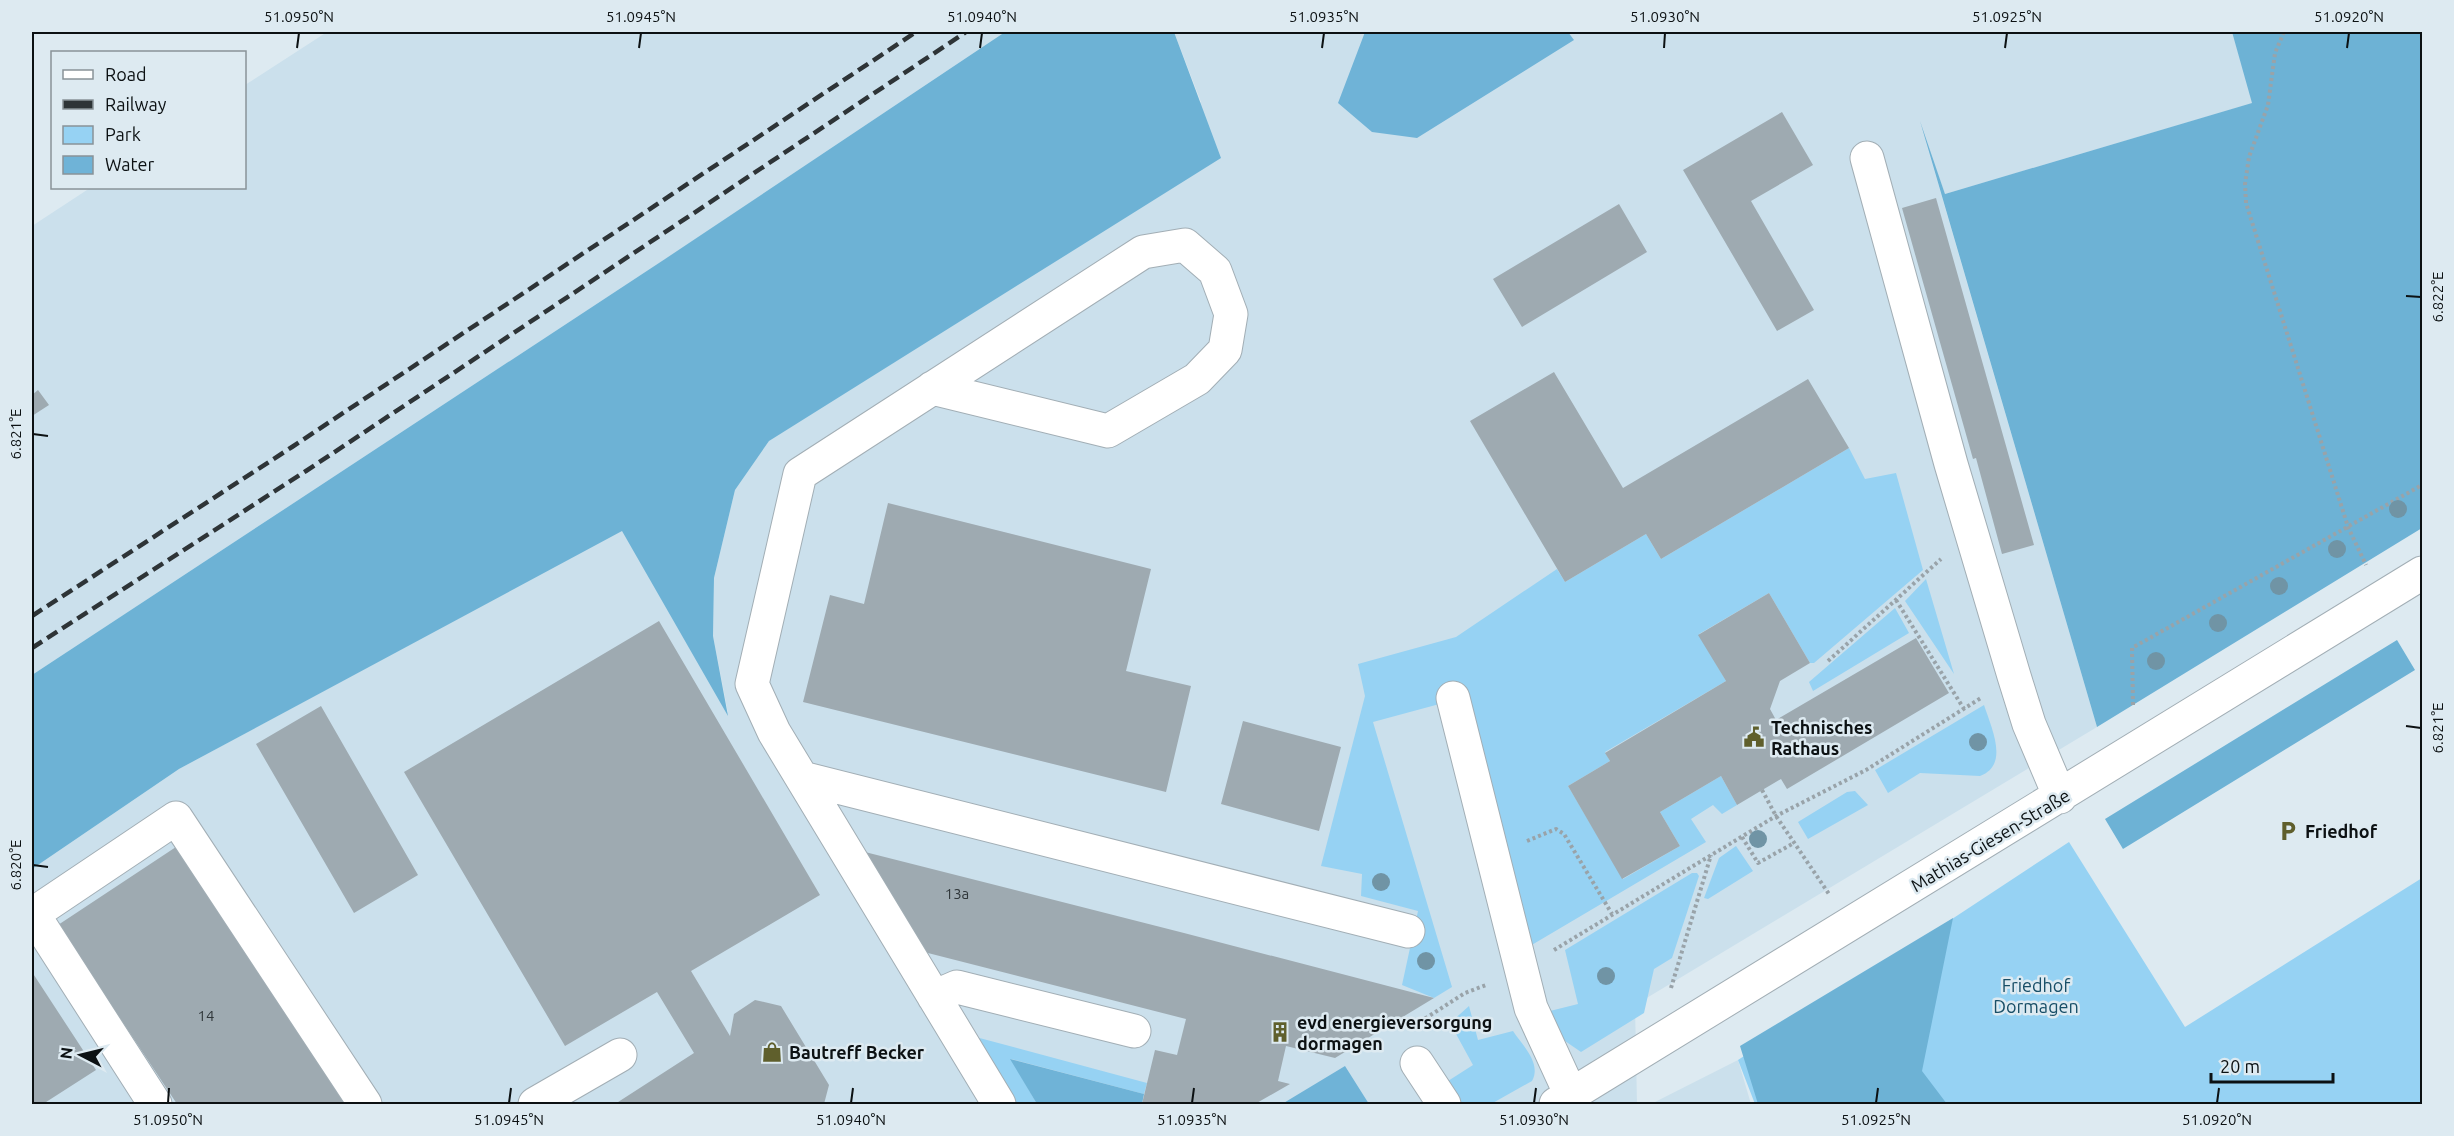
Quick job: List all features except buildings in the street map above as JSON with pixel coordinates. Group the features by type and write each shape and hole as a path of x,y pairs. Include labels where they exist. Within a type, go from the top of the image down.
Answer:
{"street":[{"path":"1867,158 1971,533 2014,676 2029,724 2060,796"},
{"path":"932,388 1108,431 1197,379 1225,350 1231,314 1215,271 1185,245 1143,252 932,388 800,474 752,684 774,732 999,1104"},
{"name":"Mathias-Giesen-Straße","path":"1563,1100 2422,573"},
{"path":"1453,698 1520,971 1563,1100"},
{"path":"802,778 1408,931"},
{"path":"155,1104 33,914 176,818 365,1104"},
{"path":"934,997 957,987 1134,1031"},
{"path":"535,1104 620,1055"},
{"path":"1417,1063 1444,1104"}],"path":[{"path":"2284,32 2275,53 2268,105 2249,157 2245,184 2246,203 2348,527 2381,598"},
{"path":"2134,751 2132,648 2422,485"},
{"path":"1827,661 1971,533"},
{"path":"1896,600 1964,708"},
{"path":"1417,1063 1399,1035 1465,993 1520,971 1776,816 1866,770 2014,676"},
{"path":"1762,790 1776,816 1850,925"},
{"path":"1490,852 1522,844 1556,829 1564,834 1612,914"},
{"path":"1742,837 1758,863 1794,843"},
{"path":"1655,1043 1711,855"}],"shaded area":[{"path":"327,32 1005,32 665,259 32,675 32,226 88,189 246,189 246,84"},
{"path":"1005,32 1174,32 1221,158 769,441 735,490 714,578 713,636 728,716 622,531 179,769 32,869 32,675 665,259"},
{"path":"1174,32 2232,32 2253,103 1945,194 1925,139 2097,727 1635,1005 1637,1104 32,1104 32,869 179,769 622,530 728,713 713,636 714,578 735,490 769,441 1201,102"},
{"path":"2232,32 2422,32 2422,528 2097,727 1920,121 1945,194 2252,103"},
{"path":"2397,640 2415,670 2123,849 2105,819"},
{"path":"1953,918 1922,1071 1947,1104 1758,1104 1740,1046"},
{"path":"1738,1060 1751,1104 1651,1104"}],"green space":[{"path":"1849,448 1865,479 1896,473 1923,570 1814,663 1810,663 1769,593 1699,634 1726,681 1605,752 1610,761 1568,786 1623,879 1680,846 1660,812 1721,776 1737,805 1722,814 1713,805 1691,819 1706,842 1530,946 1469,696 1373,722 1452,987 1434,998 1402,985 1418,911 1361,896 1362,874 1321,866 1365,696 1358,664 1456,637 1557,569 1565,582 1646,534 1661,559"},
{"path":"1926,579 1954,674 1905,601"},
{"path":"1895,608 1909,633 1813,691 1809,682"},
{"path":"1984,705 1996,745 1994,763 1989,771 1980,776 1920,773 1888,793 1875,770"},
{"path":"1855,791 1868,805 1808,839 1798,822 1847,792"},
{"name":"Friedhof Dormagen","path":"2069,842 2185,1027 2422,878 2422,1104 1755,1104 1738,1060"},
{"path":"1736,846 1753,871 1708,899 1704,898 1719,858"},
{"path":"1692,873 1697,873 1699,876 1672,958 1654,969 1644,1013 1581,1052 1565,1041 1546,1012 1578,1004 1565,950"},
{"path":"1469,1006 1478,1040 1513,1031 1530,1055 1535,1068 1532,1081 1491,1104 1461,1104 1448,1081 1473,1065 1450,1023"},
{"path":"972,1036 1147,1083 1144,1094 1011,1059 1037,1104 1014,1104"}],"water":[{"path":"1365,32 1568,32 1574,40 1417,138 1372,132 1338,103"},
{"path":"1010,1059 1144,1094 1142,1104 1037,1104"},
{"path":"1345,1066 1369,1104 1282,1104"}],"railway":[{"path":"32,616 292,447 916,32"},
{"path":"32,648 306,471 966,32"}],"place":[{"name":"Technisches Rathaus","path":"1754,737"},
{"name":"Friedhof","path":"2288,831"},
{"name":"evd energieversorgung dormagen","path":"1280,1032"},
{"name":"Bautreff Becker","path":"772,1052"}]}
